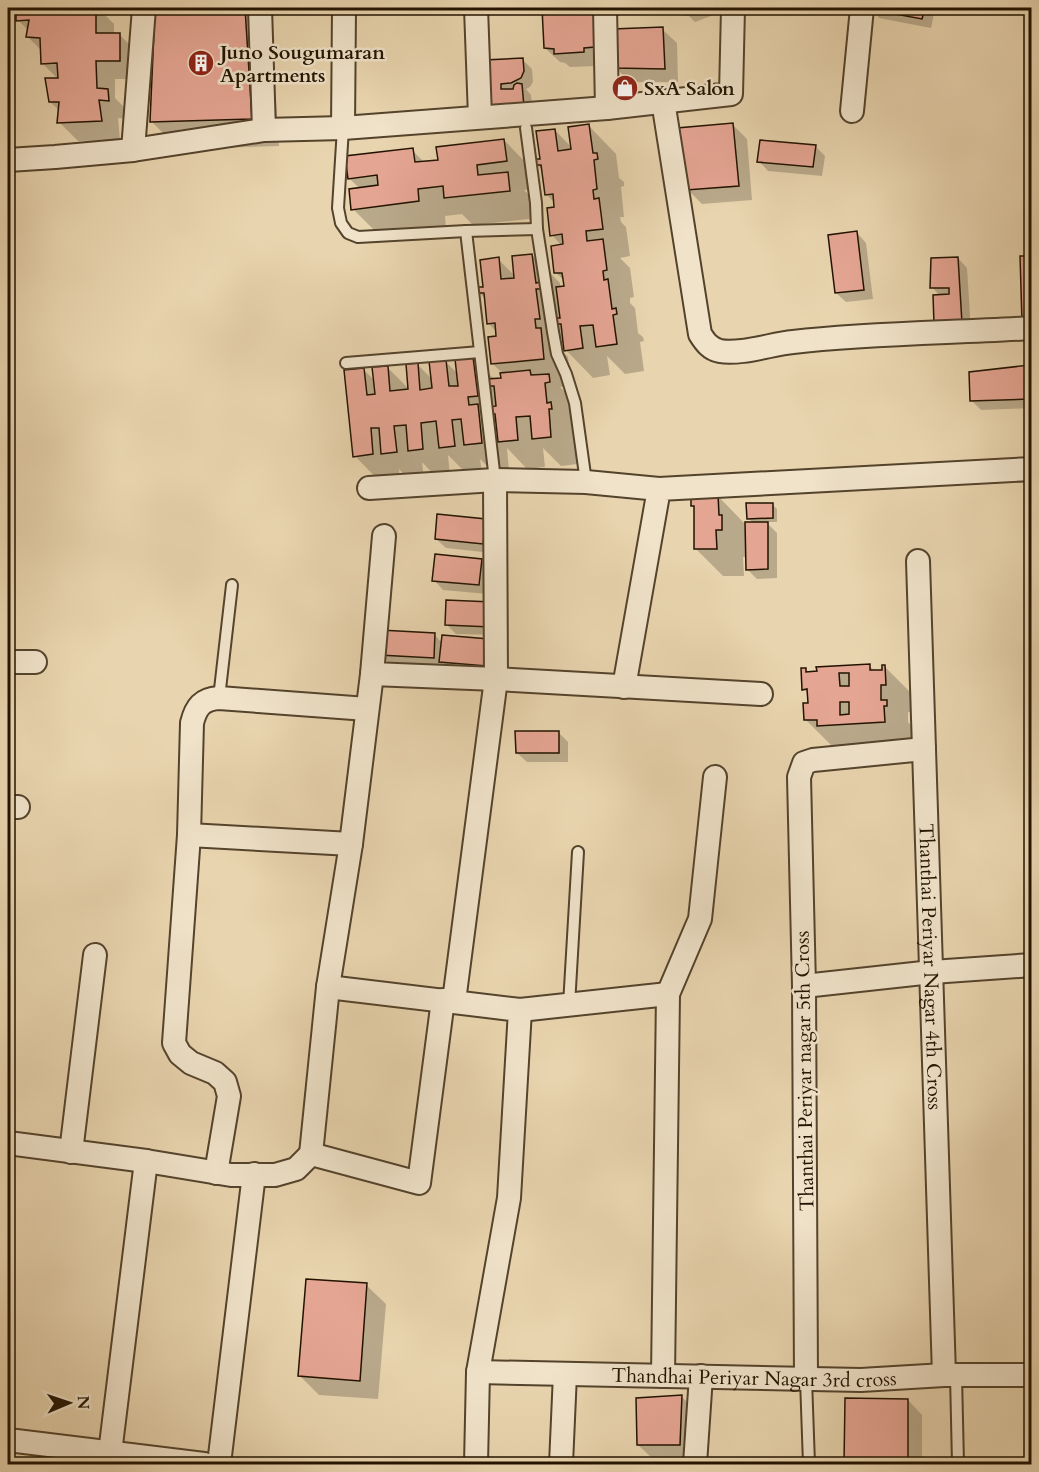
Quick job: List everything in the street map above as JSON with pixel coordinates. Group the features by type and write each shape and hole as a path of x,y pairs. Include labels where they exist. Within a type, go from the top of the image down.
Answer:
{"street":[{"path":"133,150 144,8"},
{"path":"260,8 264,130"},
{"path":"343,128 344,8"},
{"path":"476,8 480,117"},
{"path":"605,8 607,108"},
{"path":"8,160 133,150 264,130 343,128 607,108 731,94 733,8"},
{"path":"852,111 862,8"},
{"path":"663,102 700,334 707,345 719,351 733,352 791,342 873,335 1032,328"},
{"path":"369,488 495,480 586,482 659,489 1032,469"},
{"path":"311,1154 419,1183 496,679 495,480"},
{"path":"624,687 659,489"},
{"path":"8,1143 231,1175 274,1175 296,1169 311,1154 328,987 351,844 372,674 384,536"},
{"name":"Thanthai Periyar Nagar 4th Cross","path":"918,561 932,972 950,1375"},
{"path":"8,662 35,662"},
{"path":"372,674 761,694"},
{"path":"216,1173 229,1096 225,1082 215,1073 191,1063 180,1054 174,1043 189,835 192,723 195,711 210,698 367,709"},
{"name":"Thanthai Periyar nagar 5th Cross","path":"806,1379 804,986 799,777 804,763 813,760 924,749"},
{"path":"663,1376 668,994 700,919 715,777"},
{"path":"189,835 351,844"},
{"path":"71,1152 95,955"},
{"path":"804,986 932,972 1032,965"},
{"path":"328,987 520,1010 668,994"},
{"path":"476,1464 478,1372 509,1198 520,1010"},
{"path":"110,1453 146,1161"},
{"path":"219,1464 254,1174"},
{"name":"Thandhai Periyar Nagar 3rd cross","path":"478,1372 861,1380 950,1375 1032,1375"},
{"path":"561,1464 565,1374"},
{"path":"695,1464 701,1376"},
{"path":"8,1440 204,1464"}],"lane":[{"path":"343,128 338,208 341,223 348,233 358,237 537,229"},
{"path":"526,128 536,203 537,229 557,354 575,403 586,482"},
{"path":"466,231 495,480"},
{"path":"346,363 480,352"},
{"path":"219,698 232,585"},
{"path":"569,1005 578,852"},
{"path":"950,1375 958,1464"},
{"path":"806,1379 809,1464"}],"building":[{"path":"16,8 96,8 96,33 120,33 120,61 96,61 97,88 108,89 109,101 99,100 102,121 57,123 59,102 49,102 45,78 58,78 57,63 41,64 40,38 26,37 29,20 16,21"},
{"name":"Juno Sougumaran Apartments","path":"155,8 245,8 252,119 150,122"},
{"path":"542,8 595,8 595,47 584,48 584,52 554,54 554,49 544,48"},
{"path":"679,8 700,8 685,13"},
{"path":"869,8 925,8 922,19"},
{"path":"663,27 665,69 614,68 613,29"},
{"path":"523,58 524,71 521,78 511,83 501,84 501,89 513,89 517,83 522,84 524,107 486,107 485,60"},
{"path":"733,123 739,186 686,190 677,128"},
{"path":"589,124 593,153 597,153 598,159 594,160 597,189 593,190 594,199 599,198 603,229 586,231 587,241 603,239 607,270 603,271 604,280 608,279 612,309 616,308 617,314 613,315 617,344 596,347 593,325 580,326 583,348 564,351 561,324 555,324 554,318 560,318 556,287 564,286 562,273 554,273 551,246 563,244 562,234 550,236 547,208 554,207 553,194 545,195 541,165 535,165 535,159 540,159 536,131 555,129 558,151 571,149 568,127"},
{"path":"504,139 507,161 477,165 478,175 508,172 510,191 444,198 443,186 418,189 419,201 351,210 349,189 378,185 377,175 348,179 345,156 413,148 415,162 438,160 436,147"},
{"path":"760,140 816,145 813,167 757,162"},
{"path":"857,231 864,290 835,293 828,235"},
{"path":"532,254 536,283 540,282 540,289 536,289 540,319 535,319 536,328 541,328 544,359 491,364 488,337 496,336 495,323 487,324 484,293 478,293 477,287 483,287 480,260 499,257 501,279 514,278 512,256"},
{"path":"1020,256 1032,256 1032,321 1022,322"},
{"path":"958,257 962,323 934,324 933,295 949,294 949,288 930,288 931,258"},
{"path":"473,357 478,396 468,397 469,405 478,404 482,443 464,445 461,419 452,420 455,446 439,448 436,421 421,423 423,449 408,451 406,425 394,426 397,452 381,454 379,428 371,428 373,454 353,457 344,370 364,368 367,395 375,394 372,367 388,366 390,391 408,389 406,364 418,363 420,390 432,388 429,361 446,360 449,386 458,386 455,359"},
{"path":"1030,365 1030,399 970,401 969,372"},
{"path":"530,370 531,375 549,374 550,382 545,383 547,403 551,402 552,409 549,409 551,437 532,439 530,416 516,417 518,440 498,442 495,414 491,414 490,407 496,406 494,386 488,386 487,379 501,378 500,373"},
{"path":"718,494 722,530 716,530 717,549 694,549 694,506 691,506 691,495"},
{"path":"746,503 773,503 773,518 747,519"},
{"path":"437,514 486,519 483,544 435,539"},
{"path":"745,522 768,522 768,569 746,570"},
{"path":"435,554 482,559 479,585 432,581"},
{"path":"446,600 492,602 491,627 445,625"},
{"path":"380,630 435,633 434,658 379,655"},
{"path":"442,635 489,639 487,666 439,662"},
{"path":"870,664 870,670 882,670 882,665 885,665 886,685 881,685 881,700 887,700 887,706 884,706 885,722 817,726 817,720 804,720 803,703 808,703 807,689 802,690 801,668 806,668 806,672 817,671 816,667","holes":["839,673 849,673 849,686 840,686","840,702 849,702 849,714 840,715"]},
{"path":"515,731 559,731 559,753 516,753"},
{"path":"306,1279 367,1283 360,1381 298,1376"},
{"path":"682,1395 680,1445 637,1445 636,1398"},
{"path":"845,1398 908,1399 908,1464 844,1464"}],"place":[{"name":"Juno Sougumaran Apartments","path":"201,63"},
{"name":"SxA Salon","path":"625,88"}]}
